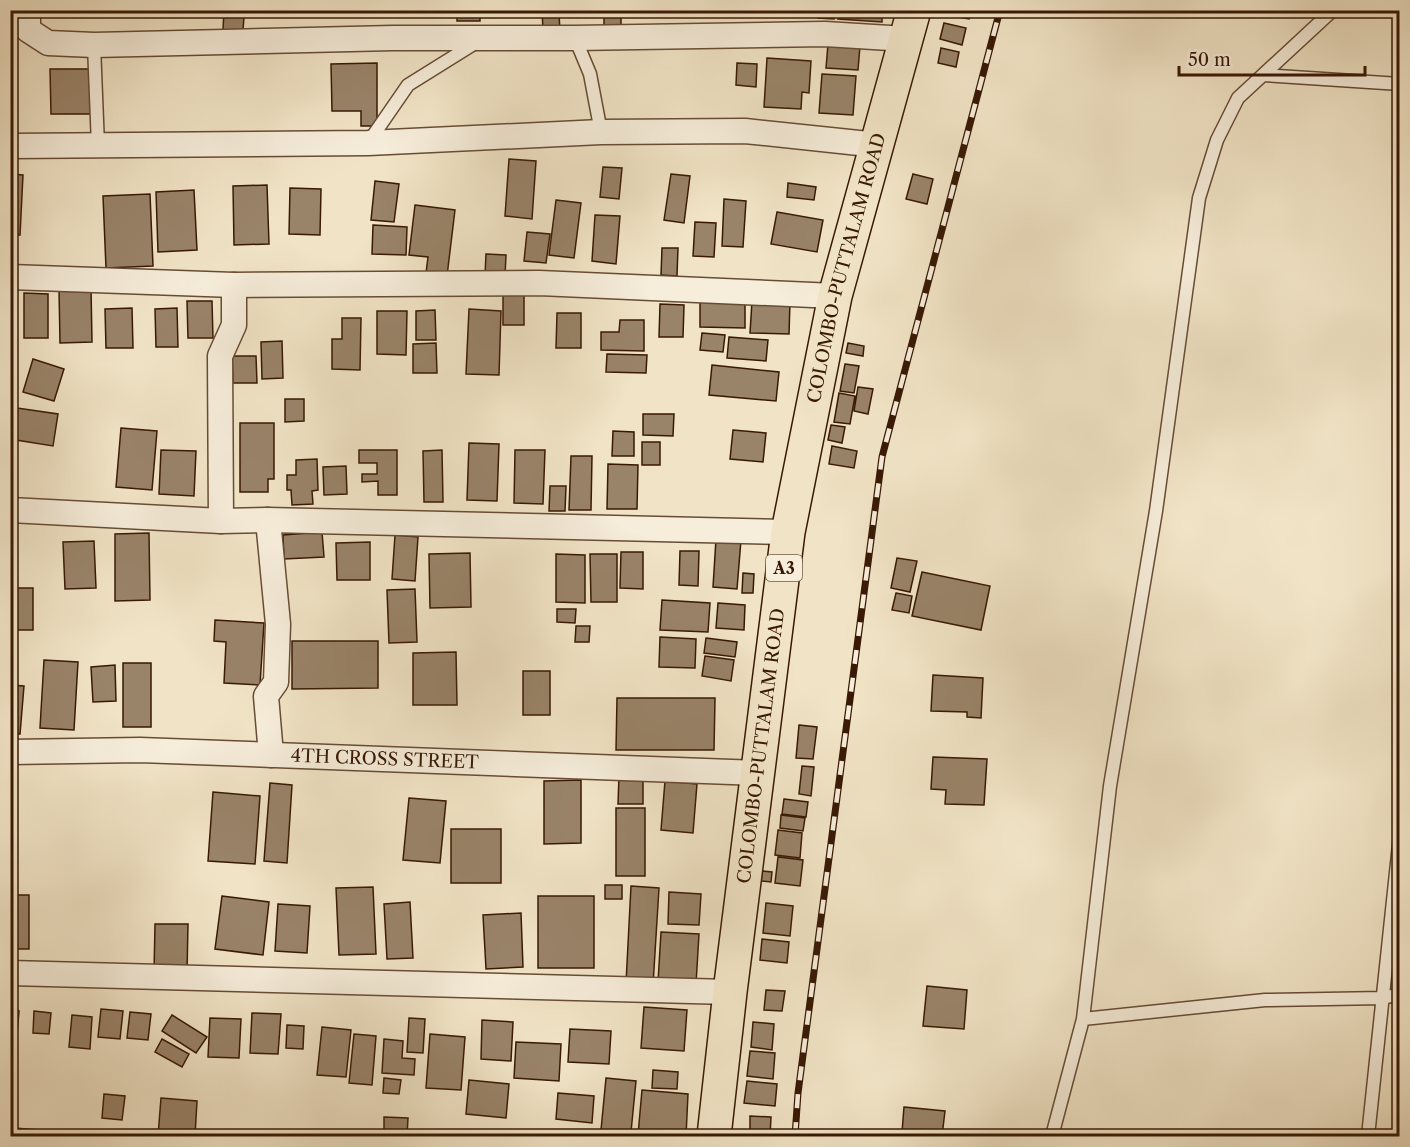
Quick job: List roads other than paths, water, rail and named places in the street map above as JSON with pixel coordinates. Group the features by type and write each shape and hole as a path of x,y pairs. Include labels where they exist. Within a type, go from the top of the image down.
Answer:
{"highway":[{"name":"COLOMBO-PUTTALAM ROAD","path":"714,1137 788,532 835,296 910,25"}],"street":[{"path":"28,10 28,30 48,43 94,45 244,40 825,34 910,25"},
{"path":"10,146 368,143 601,132 745,131 878,145"},
{"path":"10,277 234,285 539,282 835,296"},
{"path":"221,521 220,356 234,325 234,285"},
{"path":"10,510 221,521 268,520 788,532"},
{"path":"268,520 278,624 276,682 266,696 271,755"},
{"name":"4TH CROSS STREET","path":"10,752 140,750 759,773"},
{"path":"10,973 730,992"}],"lane":[{"path":"1052,1137 1083,1019 1110,786 1156,511 1199,198 1217,140 1238,98 1333,10"},
{"path":"368,143 408,85 484,38"},
{"path":"575,38 590,74 601,132"},
{"path":"94,45 98,146"},
{"path":"1263,75 1400,84"},
{"path":"1368,1137 1400,835"},
{"path":"1083,1019 1265,1000 1383,998 1400,994"}],"railway":[{"path":"795,1136 798,1093 882,457 1000,10"}]}
